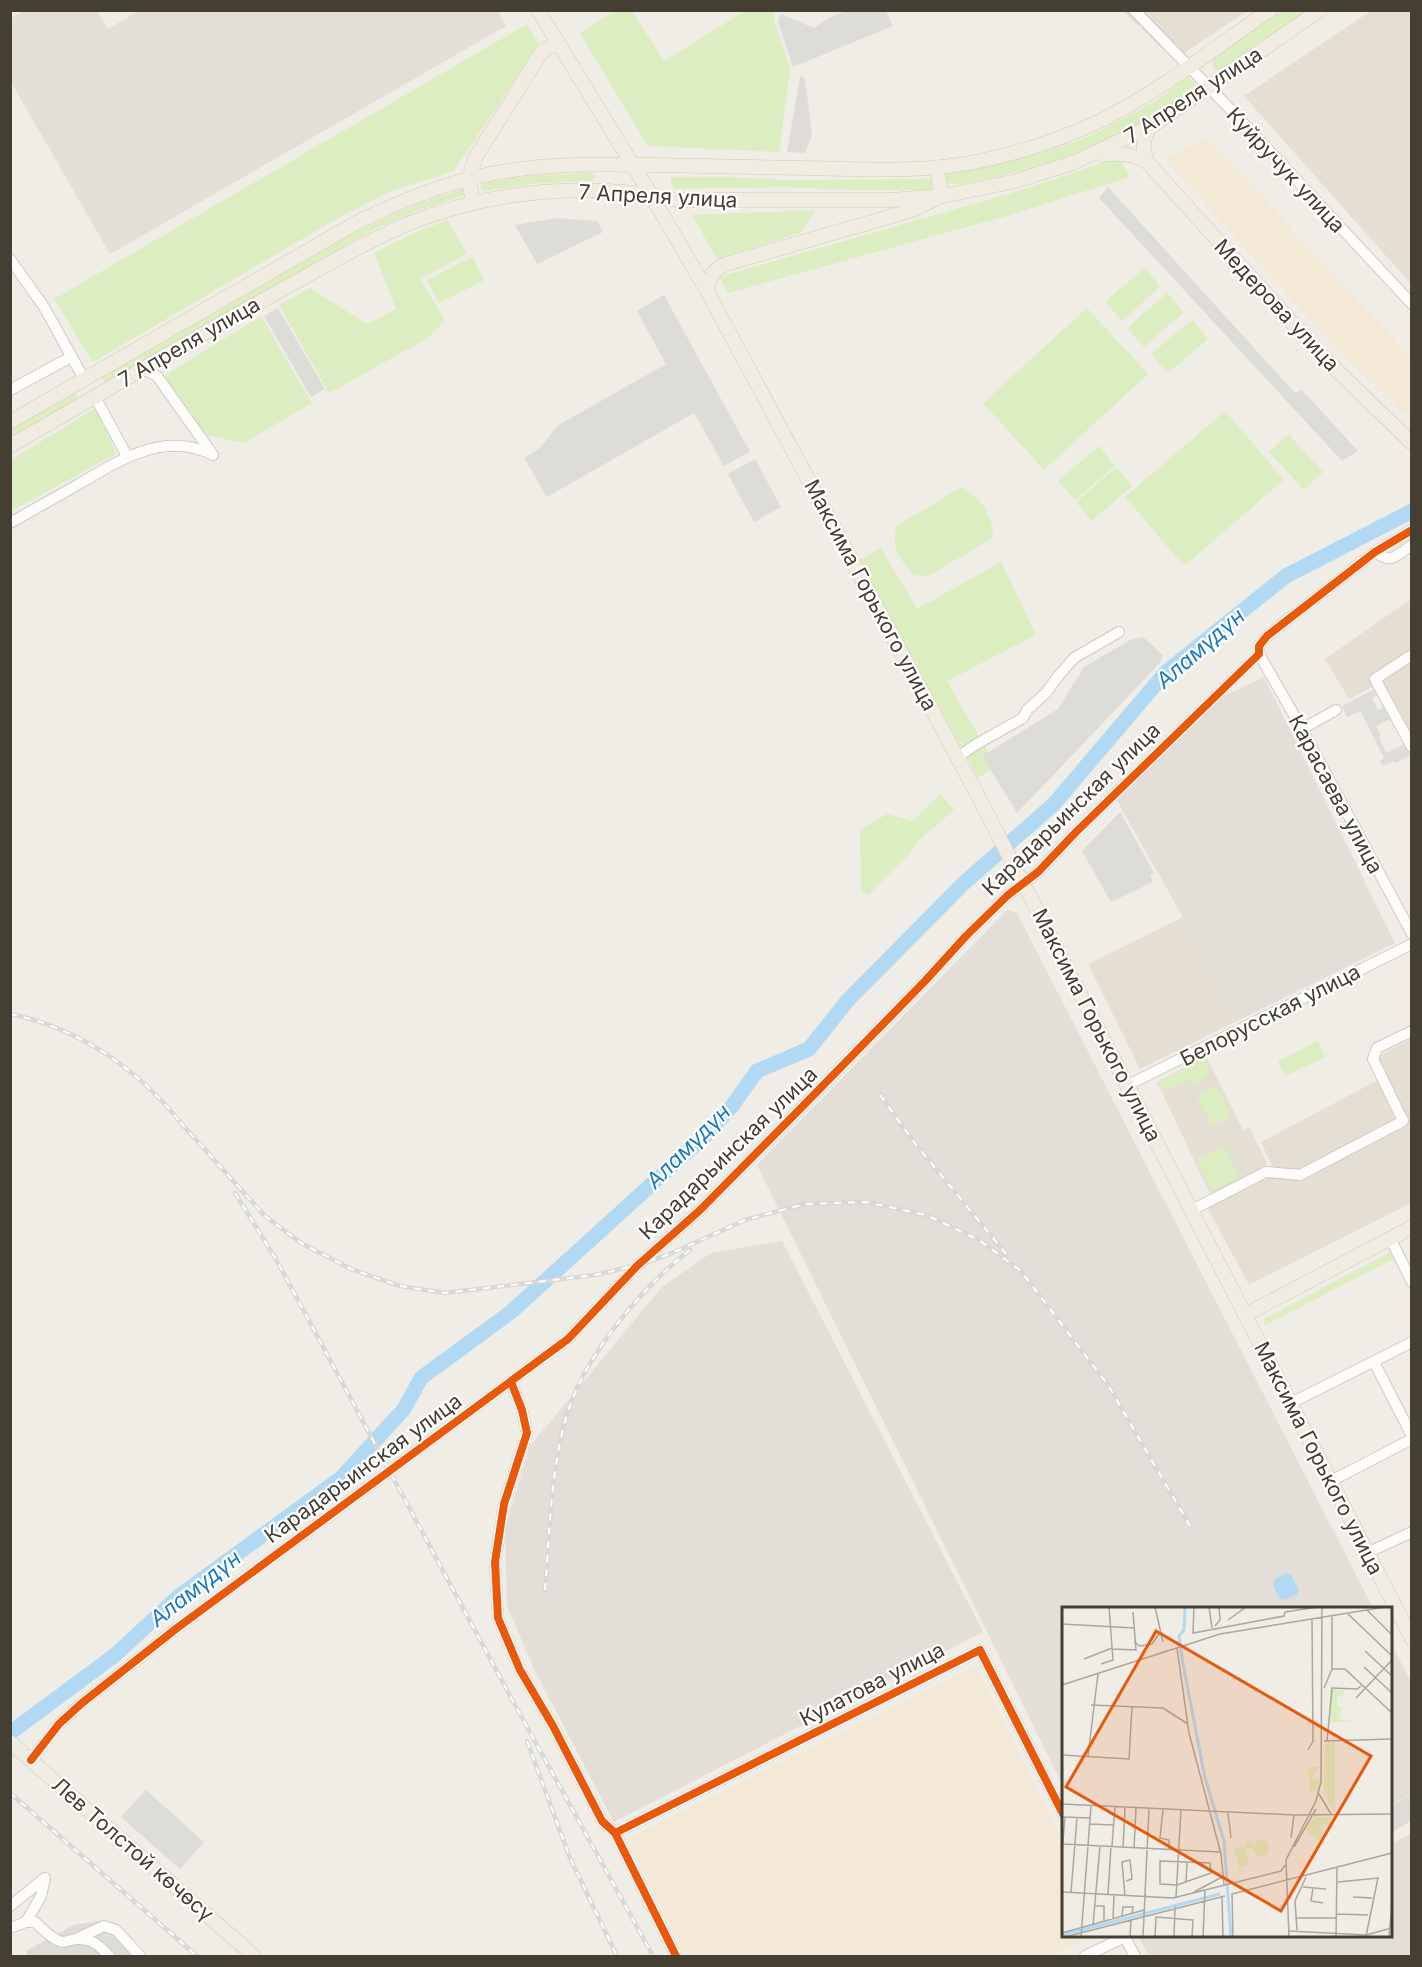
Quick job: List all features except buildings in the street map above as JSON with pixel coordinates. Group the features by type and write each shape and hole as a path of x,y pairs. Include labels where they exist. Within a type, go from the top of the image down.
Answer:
{"main road":[{"name":"Максима Горького улица","path":"538,10 707,291 994,825 1412,1639"},
{"name":"7 Апреля улица","path":"10,422 354,224 401,201 469,179 546,166 633,165 883,170 936,168 973,162 1013,153 1067,135 1103,119 1158,87 1270,10"},
{"name":"7 Апреля улица","path":"10,446 269,296 372,240 410,223 473,203 530,193 561,191 651,195 677,200 891,200 943,196 1016,181 1080,160 1153,125 1320,10"},
{"path":"473,203 469,179 475,158 542,53 556,42"},
{"path":"1147,162 1143,147 1144,138 1153,125"},
{"path":"1080,160 1120,153 1147,162"},
{"name":"Медерова улица","path":"1147,162 1324,358 1412,443"},
{"path":"707,291 714,269 726,264 913,210 943,196 936,168"},
{"path":"84,379 94,397"},
{"path":"1245,1315 1412,1227"},
{"name":"Лев Толстой көчөсү","path":"10,1742 254,1956"}],"street":[{"name":"Куйручук улица","path":"1134,10 1412,304"},
{"path":"10,259 44,307 84,379"},
{"path":"10,390 71,357"},
{"path":"10,524 127,456 158,447 180,445 202,449 213,454 157,376 144,369"},
{"path":"94,397 127,456"},
{"name":"Карадарьинская улица","path":"26,1756 82,1703 168,1635 568,1340 638,1265 699,1211 814,1095 966,936 1008,895 1038,872 1098,810 1258,654 1259,646 1267,636 1375,552 1412,530"},
{"path":"1375,552 1384,559 1391,559 1412,545"},
{"path":"958,758 1023,718 1027,710 1046,693 1074,658 1119,632"},
{"name":"Карасаева улица","path":"1258,654 1302,729 1412,934"},
{"path":"1412,654 1375,679 1412,747"},
{"path":"1302,729 1336,710"},
{"name":"Белорусская улица","path":"1128,1085 1412,944"},
{"path":"1192,1210 1266,1172 1300,1175 1403,1121 1373,1059 1377,1048 1412,1031"},
{"path":"1390,1238 1412,1282"},
{"path":"1291,1403 1412,1342"},
{"path":"1331,1481 1412,1438 1374,1362"},
{"path":"511,1382 522,1410 527,1433 504,1503 495,1562 498,1618 520,1670 602,1821 615,1833 676,1956"},
{"path":"1367,1553 1412,1532"},
{"name":"Кулатова улица","path":"615,1833 980,1650 1062,1812"},
{"path":"10,1906 45,1878 41,1896 26,1922"},
{"path":"10,1928 26,1922 35,1922 48,1935 63,1942 76,1939 104,1926 116,1930 141,1956"},
{"path":"1085,1956 1122,1937"},
{"path":"1125,1937 1135,1956"},
{"path":"76,1939 90,1940 109,1956"}],"shaded area":[{"path":"140,10 497,10 506,26 110,254 11,82 11,18 24,11 97,11 108,29"},
{"path":"1372,10 1411,11 1411,284 1244,96"},
{"path":"846,11 886,11 893,26 793,67 778,21 781,14 814,28"},
{"path":"1123,11 1247,11 1174,60"},
{"path":"800,76 805,78 812,135 805,153 787,152"},
{"path":"1207,138 1411,358 1411,419 1335,347 1166,160"},
{"path":"1108,187 1295,393 1302,390 1358,451 1342,461 1099,198"},
{"path":"558,218 597,221 603,232 537,264 515,225"},
{"path":"664,295 750,452 724,466 694,413 547,497 524,458 540,448 557,426 666,364 637,311"},
{"path":"278,308 325,389 311,397 264,316"},
{"path":"755,459 781,507 754,522 728,474"},
{"path":"1411,599 1411,753 1376,685 1349,699 1325,659"},
{"path":"1143,637 1163,655 1160,663 1017,813 982,756 1058,709 1084,667 1130,640"},
{"path":"1264,677 1395,943 1235,1022 1183,917 1116,799 1218,699"},
{"path":"1375,689 1378,694 1372,698 1378,710 1384,707 1390,719 1376,726 1386,753 1407,743 1411,752 1411,755 1395,763 1393,761 1383,766 1380,761 1384,758 1360,711 1347,717 1342,706"},
{"path":"1120,812 1154,873 1150,876 1153,882 1111,902 1082,851"},
{"path":"1007,910 1017,913 1372,1607 1062,1607 1062,1784 757,1165"},
{"path":"1183,917 1235,1022 1140,1069 1088,964"},
{"path":"1411,1039 1411,1203 1249,1285 1208,1209 1268,1175 1297,1180 1407,1121 1375,1058"},
{"path":"1206,1056 1243,1130 1249,1127 1266,1161 1266,1166 1261,1169 1210,1194 1157,1082"},
{"path":"1380,1079 1400,1119 1301,1172 1272,1166 1261,1142"},
{"path":"782,1241 983,1632 614,1822 535,1671 507,1606 505,1528 530,1446 662,1287 711,1253"},
{"path":"1392,1645 1412,1684 1411,1794 1392,1804"},
{"path":"976,1666 1062,1841 1062,1937 1089,1937 1048,1956 685,1956 627,1839"},
{"path":"146,1790 204,1842 180,1869 121,1817"},
{"path":"1411,1795 1411,1821 1392,1832 1392,1805"},
{"path":"1411,1833 1411,1956 1149,1956 1139,1937 1392,1937 1392,1840 1393,1843"},
{"path":"105,1920 146,1956 28,1956 26,1951 74,1925"}],"green space":[{"path":"616,10 632,11 664,61 745,11 775,11 774,21 790,69 779,152 648,146 580,33"},
{"path":"1282,11 1311,11 1225,69 1215,70 1212,64 1216,55"},
{"path":"527,24 539,44 454,171 394,190 336,219 93,362 54,299"},
{"path":"1188,78 1194,82 1196,88 1173,105 1096,145 1042,165 1014,172 966,183 945,182 944,177 947,174 1048,151 1087,137 1146,106"},
{"path":"1119,157 1130,177 1010,215 728,293 719,277 1012,193"},
{"path":"592,173 595,176 592,181 539,183 485,191 482,191 480,187 487,182 534,175"},
{"path":"671,177 788,180 933,179 932,190 783,187 675,189 671,184"},
{"path":"463,189 465,195 376,228 105,383 101,377 349,235 414,205"},
{"path":"816,210 800,233 717,259 692,215"},
{"path":"447,220 467,254 420,279 445,320 428,338 329,393 279,305 310,288 367,324 396,309 374,253 409,235"},
{"path":"472,257 485,280 439,303 427,280"},
{"path":"1145,267 1160,287 1122,321 1105,302"},
{"path":"1167,293 1184,312 1144,347 1127,328"},
{"path":"1087,308 1148,374 1044,470 983,403"},
{"path":"261,316 312,403 244,443 201,434 162,377"},
{"path":"1192,320 1208,339 1168,373 1151,354"},
{"path":"75,393 79,399 11,438 10,430"},
{"path":"97,407 116,454 11,511 11,460"},
{"path":"1225,411 1284,480 1184,566 1125,497"},
{"path":"1288,434 1323,472 1304,490 1269,452"},
{"path":"1099,446 1115,466 1075,500 1058,481"},
{"path":"1116,467 1132,486 1092,521 1076,502"},
{"path":"962,487 985,508 991,522 993,538 928,576 914,575 898,553 895,541 896,526"},
{"path":"881,548 917,609 1001,562 1036,635 947,681 996,766 978,778 859,560"},
{"path":"940,794 954,810 920,839 909,854 868,895 861,891 860,830 887,814 913,821"},
{"path":"1318,1041 1325,1057 1285,1076 1278,1061"},
{"path":"1206,1058 1211,1069 1198,1085 1187,1080 1165,1091 1159,1082"},
{"path":"1217,1085 1232,1116 1212,1126 1196,1096"},
{"path":"1224,1146 1239,1177 1212,1191 1196,1160"},
{"path":"1392,1251 1396,1258 1265,1325 1264,1319"}],"water":[{"path":"1286,1573 1291,1575 1299,1590 1297,1594 1285,1600 1279,1598 1273,1585 1275,1579"}],"waterway":[{"name":"Аламүдүн","path":"10,1733 115,1655 179,1596 341,1478 404,1409 421,1378 511,1312 707,1134 732,1106 757,1071 809,1049 848,1000 964,883 1054,804 1166,672 1286,576 1412,511"}],"railway":[{"path":"10,1014 61,1030 107,1055 149,1088 184,1127"},
{"path":"880,1095 917,1146 1007,1255"},
{"path":"180,1122 265,1216 301,1243 351,1269 400,1286 445,1293 595,1275 638,1265 670,1254 745,1220 805,1204 866,1202 926,1215 979,1240 1021,1271 1108,1385 1190,1526"},
{"path":"235,1193 277,1261 509,1694 653,1956"},
{"path":"545,1590 551,1503 557,1460 566,1418 574,1395 586,1371 616,1325 652,1284 690,1250"},
{"path":"527,1741 570,1858 617,1956"},
{"path":"10,1793 197,1956"}],"cycle path":[{"path":"31,1760 59,1724 82,1703 177,1628 568,1339 638,1265 699,1211 798,1111 966,936 1008,895 1038,872 1259,654 1259,646 1267,636 1375,552 1412,530"},
{"path":"511,1382 522,1410 527,1433 504,1504 495,1562 498,1618 520,1670 553,1726 602,1821 615,1833 676,1956"},
{"path":"615,1833 980,1650 1062,1812"}]}
